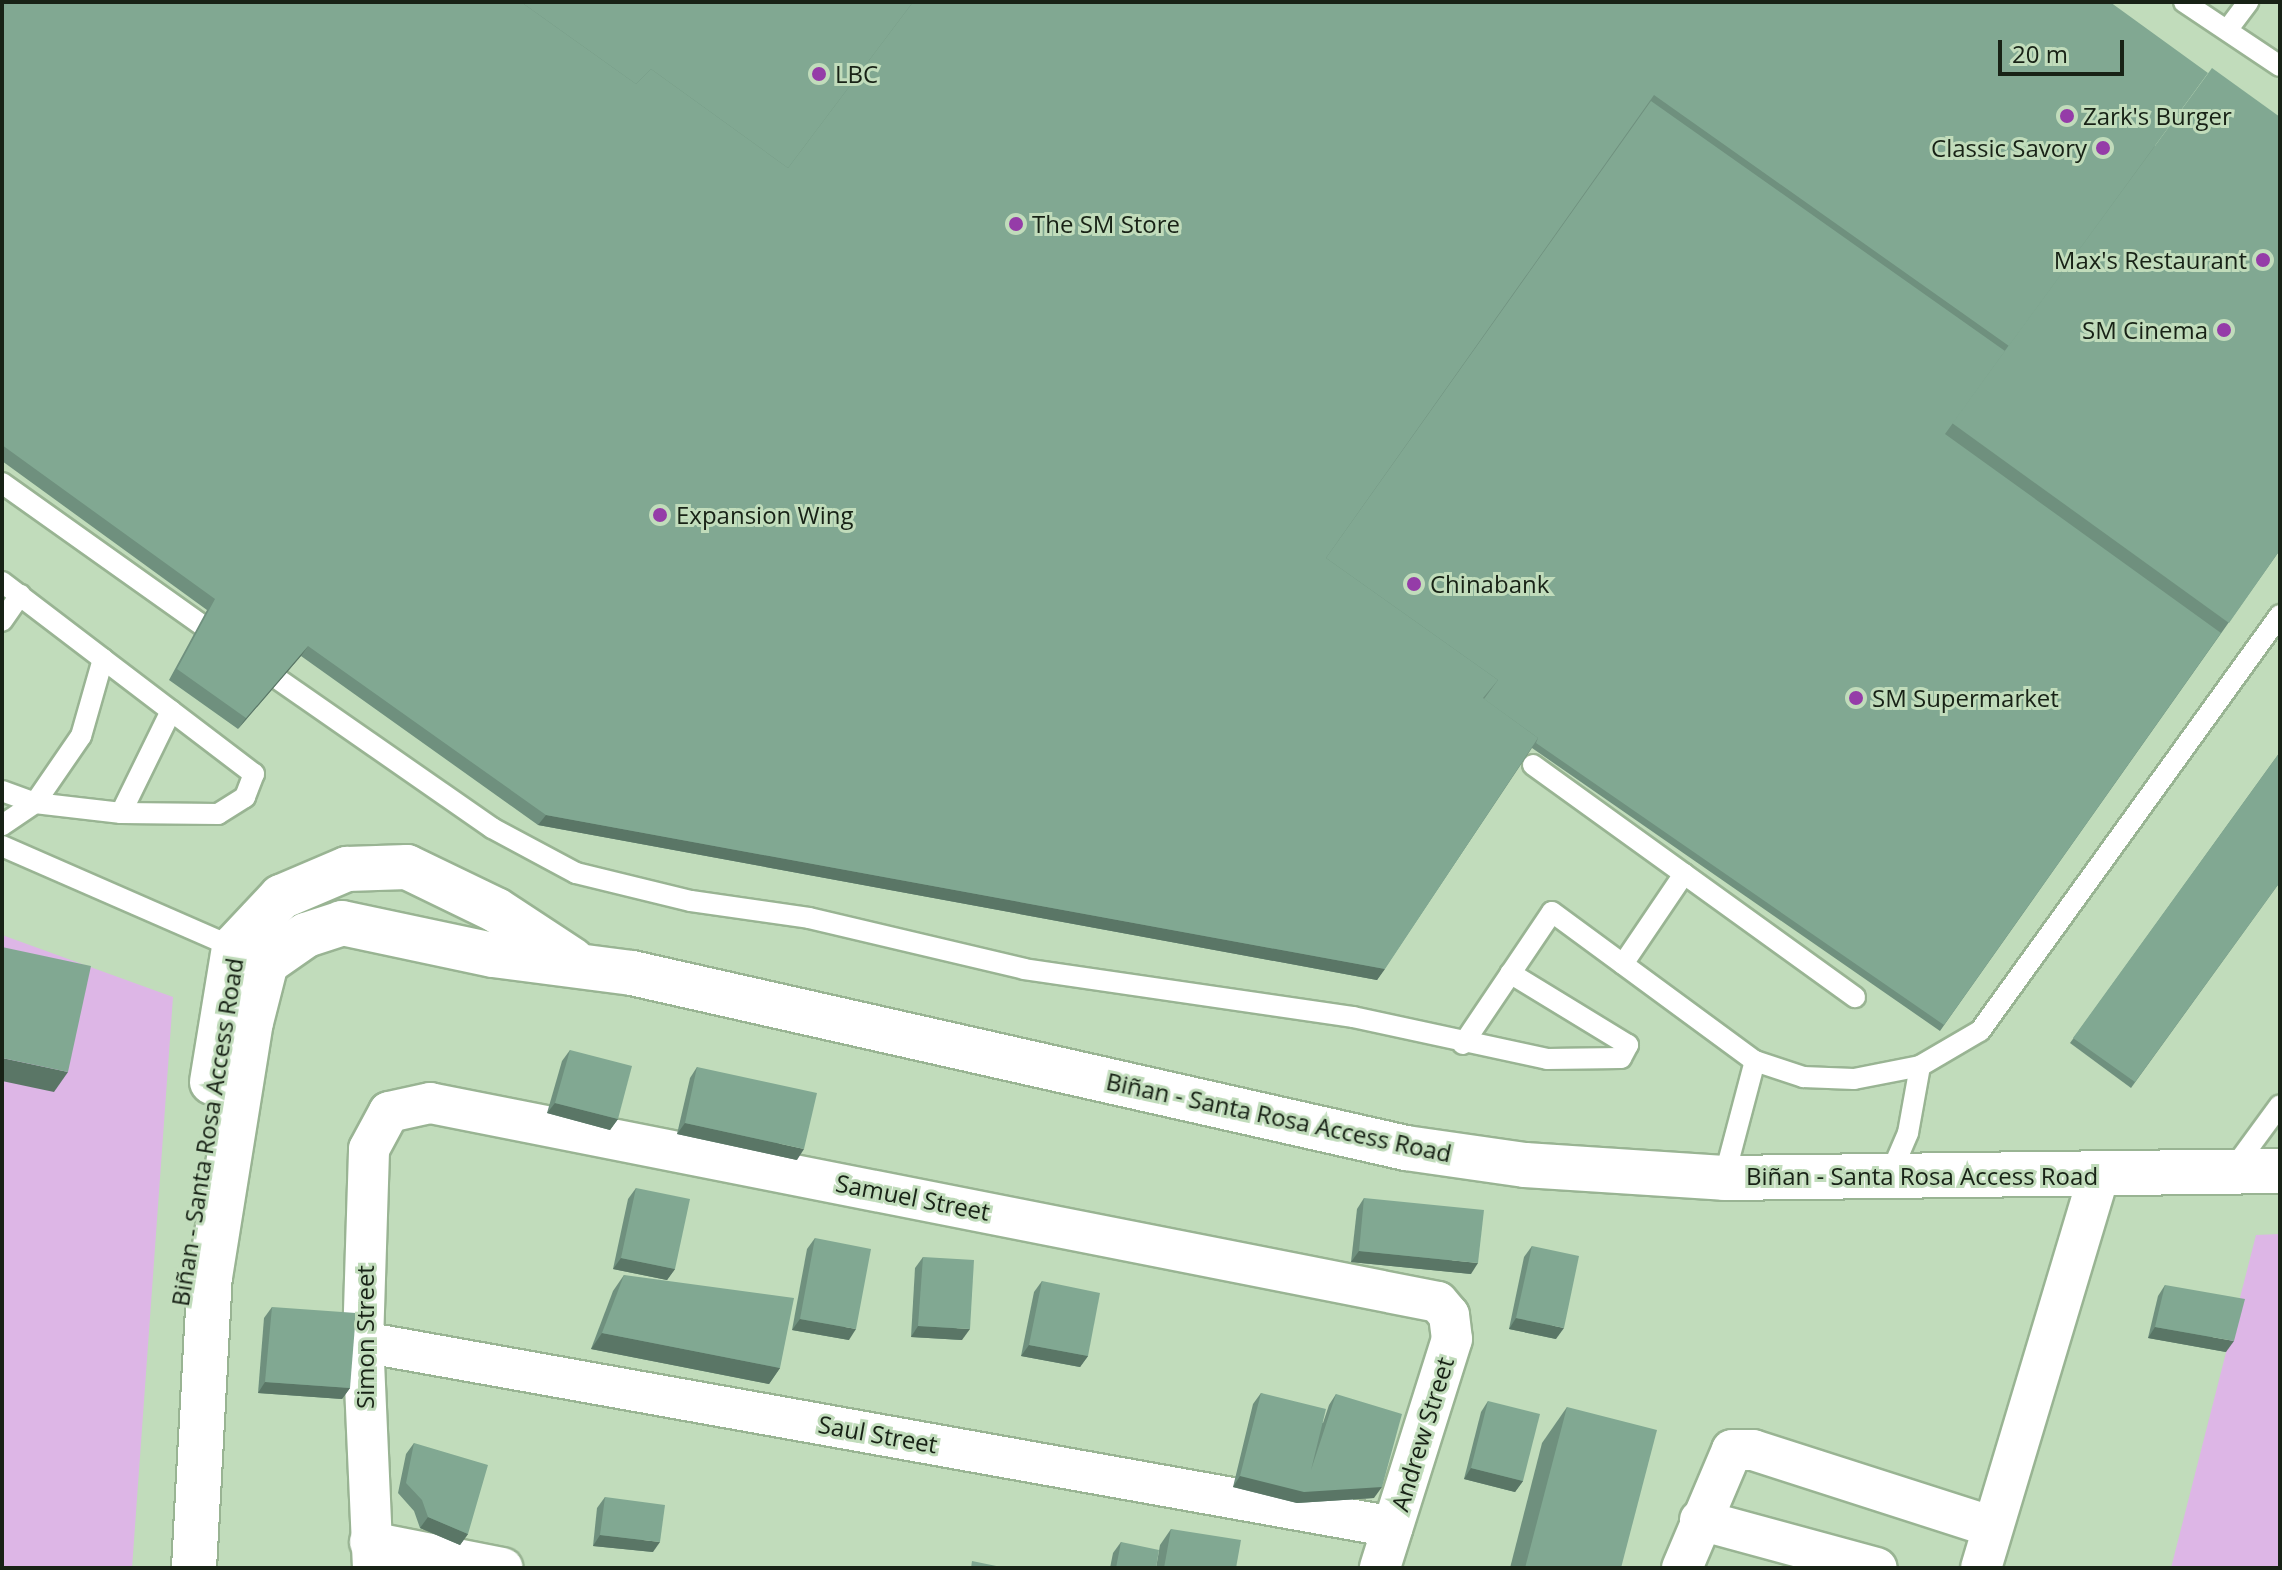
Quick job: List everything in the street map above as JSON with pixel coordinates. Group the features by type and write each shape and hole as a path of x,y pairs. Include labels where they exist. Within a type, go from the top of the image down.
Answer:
{"main road":[{"name":"Biñan - Santa Rosa Access Road","path":"165,1568 172,1384 185,1258 250,955 281,897 347,869 407,867 496,910 578,964"},
{"name":"Biñan - Santa Rosa Access Road","path":"250,955 342,923 493,955 578,964 1406,1148 1525,1165 1724,1178 2280,1171"},
{"name":"Biñan - Santa Rosa Access Road","path":"194,1568 210,1277 239,1078 250,955"}],"street":[{"name":"Samuel Street","path":"389,1112 430,1103 1438,1302"},
{"name":"Simon Street","path":"372,1555 363,1342 369,1149 389,1112"},
{"path":"1981,1568 1990,1526 2099,1175"},
{"name":"Andrew Street","path":"1380,1568 1452,1339 1449,1315 1438,1302"},
{"name":"Saul Street","path":"363,1342 1393,1527"},
{"path":"1682,1568 1732,1450 1753,1450 1990,1526"},
{"path":"1700,1520 1877,1568"},
{"path":"372,1555 502,1568"}],"lane":[{"path":"2184,2 2280,66"},
{"path":"2228,29 2248,2"},
{"path":"2,483 437,792 492,828 576,873 691,901 809,918 1024,969 1353,1017 1463,1044 1547,1059 1621,1058 1628,1045 1510,973"},
{"path":"2,582 254,774 245,797 218,814 121,813 35,803 2,791"},
{"path":"2,621 20,595"},
{"path":"1463,1044 1552,912 1755,1061 1803,1077 1854,1079 1920,1066 1980,1031 2280,615"},
{"path":"2,825 35,803 81,736 103,659"},
{"path":"121,813 171,711"},
{"path":"1533,765 1855,997"},
{"path":"2,846 250,955"},
{"path":"1623,964 1684,874"},
{"path":"1724,1178 1755,1061"},
{"path":"1890,1175 1908,1133 1920,1066"},
{"path":"2231,1172 2280,1105"}],"shaded area":[{"path":"2,935 173,997 132,1568 2,1568"},
{"path":"2280,1234 2280,1568 2171,1568 2256,1235"}],"building":[{"name":"Expansion Wing","path":"2,2 521,2 636,84 651,69 788,168 913,2 2110,2 2208,73 2009,346 1654,95 1326,558 1498,680 1483,698 1538,738 1385,969 546,815 308,646 246,718 177,669 215,599 2,445"},
{"path":"521,2 913,2 788,168 651,69 636,84"},
{"path":"2212,68 2280,117 2280,550 2229,623 1952,423"},
{"path":"1651,101 2005,351 1945,434 2221,633 1944,1025 1536,743 1538,738 1484,699 1498,680 1326,558"},
{"path":"2280,752 2280,882 2135,1082 2073,1038"},
{"path":"2,947 91,966 68,1072 2,1058"},
{"path":"570,1050 632,1066 618,1119 555,1103"},
{"path":"697,1067 817,1093 804,1149 685,1123"},
{"path":"636,1188 690,1199 675,1269 621,1258"},
{"path":"1364,1198 1484,1210 1478,1263 1359,1251"},
{"path":"815,1238 871,1249 856,1329 800,1319"},
{"path":"1532,1246 1579,1256 1564,1328 1516,1318"},
{"path":"923,1257 974,1260 970,1329 918,1326"},
{"path":"624,1275 794,1298 780,1368 602,1333"},
{"path":"1042,1281 1100,1293 1088,1356 1029,1345"},
{"path":"2165,1285 2245,1299 2234,1341 2155,1327"},
{"path":"272,1307 356,1313 350,1388 265,1382"},
{"path":"1261,1393 1326,1409 1311,1470 1336,1394 1402,1414 1382,1487 1304,1492 1240,1476"},
{"path":"1488,1401 1540,1414 1523,1481 1471,1468"},
{"path":"1567,1407 1657,1430 1621,1568 1525,1568"},
{"path":"414,1443 488,1465 468,1534 428,1517 422,1500 406,1483"},
{"path":"605,1497 665,1505 660,1542 600,1535"},
{"path":"1171,1529 1241,1540 1236,1568 1164,1568"},
{"path":"1121,1542 1159,1550 1156,1568 1116,1568"},
{"path":"972,1561 1006,1568 971,1568"}],"place":[{"name":"LBC","path":"819,74"},
{"name":"Zark's Burger","path":"2067,116"},
{"name":"Classic Savory","path":"2103,148"},
{"name":"The SM Store","path":"1016,224"},
{"name":"Max's Restaurant","path":"2263,260"},
{"name":"SM Cinema","path":"2224,330"},
{"name":"Expansion Wing","path":"660,515"},
{"name":"Chinabank","path":"1414,584"},
{"name":"SM Supermarket","path":"1856,698"}]}
